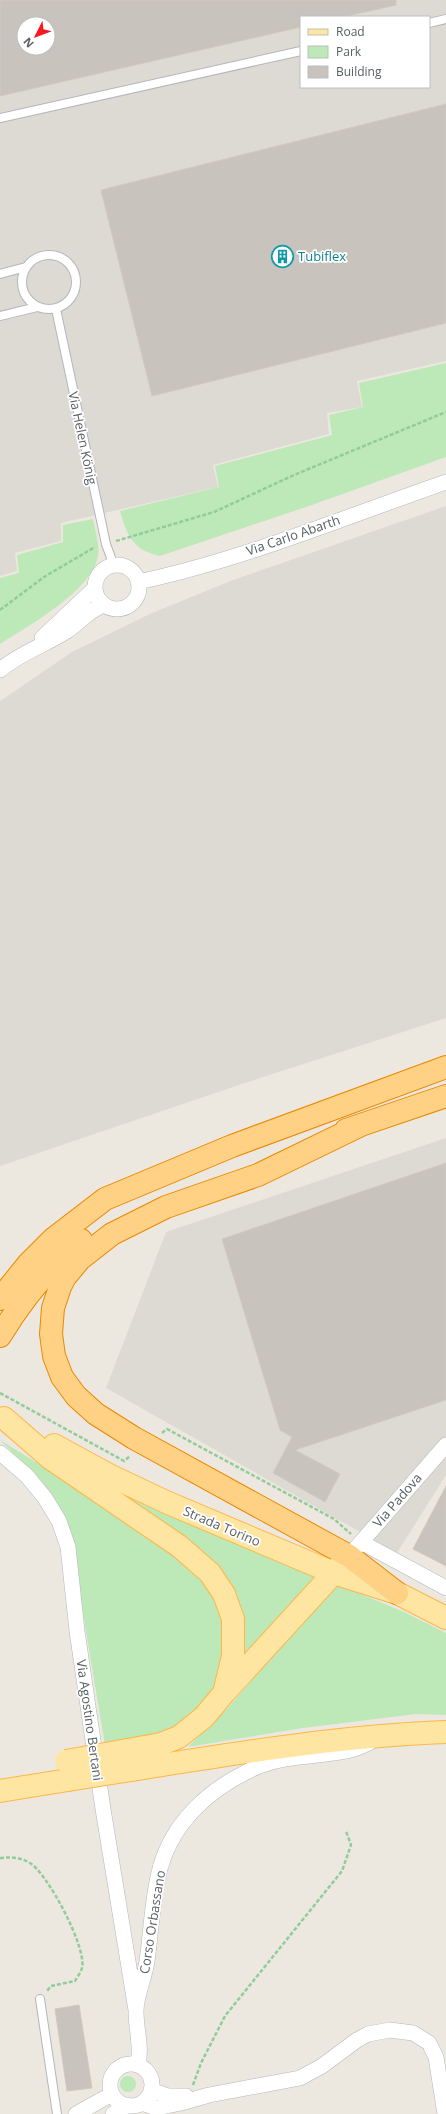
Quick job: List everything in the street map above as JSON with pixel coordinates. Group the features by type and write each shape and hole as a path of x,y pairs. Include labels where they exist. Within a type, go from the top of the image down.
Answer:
{"highway":[{"path":"0,1300 28,1264 53,1238 105,1199 232,1146 444,1069"},
{"path":"0,1336 32,1289 68,1250 108,1221 130,1208 169,1192 446,1096"},
{"path":"361,1125 258,1175 155,1212 112,1234 89,1250 69,1273 56,1298 51,1321 52,1346 58,1367 69,1388 86,1406 134,1438 355,1549 397,1593"}],"main road":[{"path":"2,1417 50,1458 174,1542 210,1573 224,1594 233,1619 233,1656 224,1693"},
{"name":"Strada Torino","path":"2,1417 109,1475 166,1502 334,1573 397,1593 446,1618"},
{"path":"124,1761 179,1737 204,1717 355,1549"},
{"name":"Corso Orbassano","path":"0,1791 22,1787 67,1770 124,1761 390,1734 446,1732"}],"street":[{"name":"Via Carlo Abarth","path":"138,582 167,576 238,554 446,482"},
{"path":"114,566 126,568 135,576 138,582 136,597 126,607 118,609 104,605 99,601 95,588 98,576 108,567 114,566"},
{"path":"25,653 95,588"},
{"path":"0,670 25,653 66,632 97,607 104,605"},
{"name":"Via Padova","path":"355,1549 446,1445"},
{"name":"Via Agostino Bertani","path":"0,1452 27,1476 45,1498 59,1521 68,1547 77,1631 101,1794 136,2010"},
{"path":"355,1549 446,1588"},
{"name":"Corso Orbassano","path":"138,2065 141,2050 136,2010 147,1962 158,1876 164,1856 174,1836 188,1815 220,1785 259,1766 285,1759 348,1751 390,1734"},
{"path":"113,2114 135,2104 151,2090 151,2079 148,2073 138,2065 123,2065 116,2069 111,2076 110,2084 112,2094 118,2102 135,2104 156,2108 209,2095 300,2078 317,2070 357,2040 379,2031 390,2030 413,2033 429,2043 436,2057 445,2114"},
{"path":"151,2090 168,2096 209,2095"},
{"path":"76,2114 112,2094"}],"lane":[{"path":"430,23 446,19"},
{"path":"0,118 300,51"},
{"path":"49,255 65,261 71,267 75,279 74,292 64,305 56,309 46,310 37,307 30,302 24,294 22,276 26,268 32,261 49,255"},
{"path":"0,274 26,268"},
{"path":"0,316 37,307"},
{"name":"Via Helen König","path":"56,309 106,544 114,566"},
{"path":"40,1999 57,2114"}],"path":[{"path":"0,610 44,577 91,548 214,512 294,475 446,412"},
{"path":"0,1393 124,1461 136,1452"},
{"path":"157,1436 167,1429 334,1519 355,1549"},
{"path":"188,2096 201,2063 225,2016 342,1871 351,1845 346,1832"},
{"path":"0,1858 15,1857 31,1863 59,1899 78,1942 82,1967 75,1981 51,1986 40,1999"}],"shaded area":[{"path":"0,0 446,0 446,361 357,381 362,407 327,413 329,434 213,465 218,487 61,523 61,541 15,553 17,571 0,576"},
{"path":"446,506 446,1018 245,1083 0,1166 0,701 72,652 152,613 233,580"},
{"path":"446,1138 446,1475 397,1553 106,1388 166,1232"}],"green space":[{"path":"446,363 446,457 309,506 160,556 143,550 132,541 125,528 120,511 219,487 215,466 332,435 329,415 363,407 359,383"},
{"path":"93,519 98,542 98,556 93,569 84,582 57,606 0,644 0,578 19,573 17,555 63,542 63,525"},
{"path":"0,1440 138,1525 204,1579 225,1620 223,1669 209,1698 175,1730 105,1745 72,1547 60,1509 49,1490"},
{"path":"123,1494 247,1548 320,1577 244,1661 243,1647 186,1541"},
{"path":"335,1583 404,1612 446,1633 446,1715 416,1714 303,1728 188,1747 228,1708"},
{"path":"125,2076 131,2076 136,2081 134,2090 131,2092 125,2092 120,2087 120,2081"}],"building":[{"path":"0,0 396,0 396,5 347,16 300,16 300,27 0,96"},
{"name":"Tubiflex","path":"446,104 446,323 152,396 101,190"},
{"path":"446,1163 446,1400 295,1450 340,1474 325,1502 273,1473 292,1437 280,1430 222,1239"},
{"path":"446,1486 446,1566 413,1549"},
{"path":"79,2005 92,2088 67,2091 55,2009"}],"place":[{"name":"Tubiflex","path":"282,256"}]}
